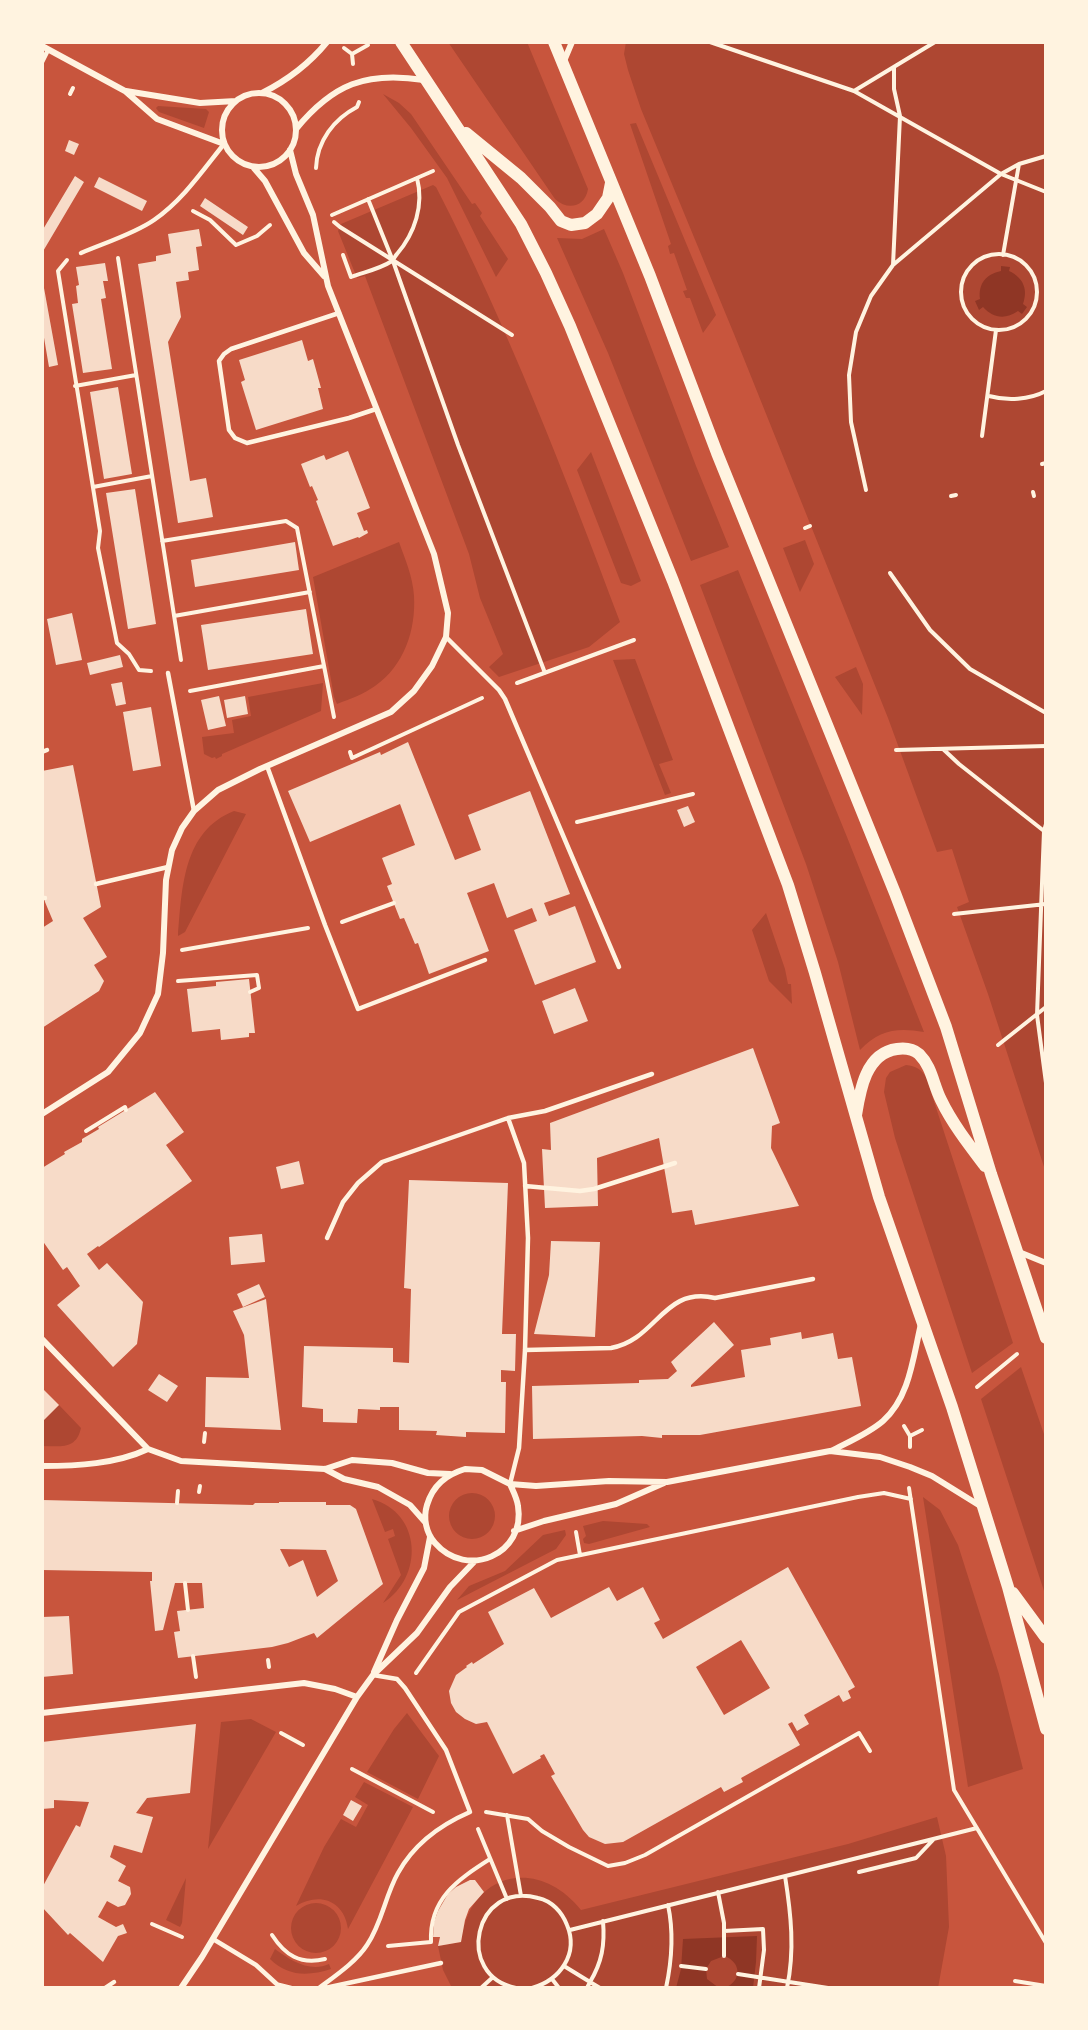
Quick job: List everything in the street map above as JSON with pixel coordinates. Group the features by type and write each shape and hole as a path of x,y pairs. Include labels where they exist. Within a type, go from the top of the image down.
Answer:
{"main road":[{"path":"401,42 521,224 546,273 642,504 788,885 815,973 855,1121 984,1508 1046,1729"},
{"path":"554,42 650,276 717,453 895,893 946,1027 991,1174 1046,1338"},
{"path":"456,125 521,178 561,221 571,225 585,223 597,214 608,198 611,182"},
{"path":"855,1121 861,1088 873,1064 890,1050 904,1048 917,1052 929,1066 941,1100 956,1126 991,1174"},
{"path":"1008,1587 1046,1638"}],"street":[{"path":"125,91 200,103 236,101 248,95 262,93 284,82 312,60 327,42"},
{"path":"562,64 572,42"},
{"path":"45,48 125,91 157,119 224,144 236,159 253,167 267,167 280,161 295,140 296,129 293,116 286,105 275,97 262,93"},
{"path":"296,129 310,112 342,88 358,81 388,76 426,81"},
{"path":"224,144 222,128 226,113 236,101"},
{"path":"42,1114 108,1072 140,1033 158,994 164,952 163,917 172,850 182,828 194,812 218,790 391,712 414,691 432,666 446,637 448,613 434,554 325,278 313,215 296,174 290,150"},
{"path":"253,167 270,189 304,253 325,278"},
{"path":"1017,1251 1046,1263"},
{"path":"510,1484 519,1507 518,1524 512,1539 504,1548 491,1558 474,1562 464,1562 443,1553 430,1537 425,1522 429,1495 435,1486 450,1474 465,1469 482,1470 510,1484 536,1486 609,1481 667,1482 830,1451 868,1432 896,1407 906,1389 921,1323"},
{"path":"42,1339 148,1449 181,1461 325,1469 352,1460 392,1462 428,1473 450,1474"},
{"path":"42,1466 96,1463 131,1457 148,1449"},
{"path":"830,1451 880,1457 910,1467 932,1476 984,1508"},
{"path":"325,1469 344,1479 378,1487 410,1505 425,1522"},
{"path":"514,1531 544,1521 616,1504 667,1482"},
{"path":"181,1988 373,1675 397,1620 424,1568 430,1537"},
{"path":"373,1675 417,1633 450,1587 474,1562"},
{"path":"42,1713 304,1683 334,1689 357,1698"}],"lane":[{"path":"42,62 45,48"},
{"path":"81,253 152,221 190,187 224,144"},
{"path":"339,313 231,349 224,354 219,361 229,430 235,438 247,443 349,418 376,409"},
{"path":"446,637 499,690 619,967"},
{"path":"168,673 194,812"},
{"path":"267,766 358,1009 485,960"},
{"path":"96,884 168,867"},
{"path":"327,1238 343,1202 358,1183 382,1162 508,1118 545,1111 652,1074"},
{"path":"508,1118 524,1163 528,1238 519,1448 510,1484"},
{"path":"525,1186 587,1190 675,1163"},
{"path":"525,1350 624,1346 639,1338 656,1319 685,1297 700,1295 716,1298 813,1279"},
{"path":"319,1988 366,1948 377,1929 397,1874 416,1848 450,1821 470,1812 446,1750 405,1688 397,1679 373,1675"},
{"path":"213,1939 256,1965 279,1986 291,1988"},
{"path":"325,1988 441,1963"},
{"path":"105,1988 114,1982"}],"path":[{"path":"710,42 854,91 1001,174 1046,193"},
{"path":"854,91 935,42"},
{"path":"340,45 352,54 354,71"},
{"path":"352,54 368,45"},
{"path":"893,265 900,116 894,89 894,67"},
{"path":"70,94 74,88"},
{"path":"318,177 316,166 319,147 331,128 357,107 360,100"},
{"path":"866,490 851,422 849,375 856,332 871,296 893,265 1001,174 1019,164 1046,156"},
{"path":"1003,255 1019,164"},
{"path":"329,216 433,171"},
{"path":"340,247 351,277 393,261 409,239 416,220 420,203 417,178"},
{"path":"368,199 545,673"},
{"path":"172,205 193,211 210,220 236,245 257,236"},
{"path":"326,208 333,227"},
{"path":"329,216 340,227 512,335"},
{"path":"81,253 64,262 58,271 100,531 98,548 117,643 129,654 139,670 168,673 181,664 115,238"},
{"path":"994,255 1003,255 1010,256 1024,264 1034,276 1037,291 1034,307 1026,320 1012,328 996,330 981,326 969,315 962,301 962,285 968,271 980,260 994,255"},
{"path":"982,436 996,330"},
{"path":"75,386 136,375"},
{"path":"989,396 1000,399 1021,399 1046,391"},
{"path":"93,487 152,476"},
{"path":"162,541 286,521 297,528 334,717"},
{"path":"805,528 810,526"},
{"path":"890,573 930,630 970,669 1046,713"},
{"path":"174,616 310,592"},
{"path":"172,694 324,666"},
{"path":"896,750 1046,746"},
{"path":"943,748 959,764 1045,832"},
{"path":"350,752 352,758"},
{"path":"560,827 693,794"},
{"path":"1046,824 1044,904 1036,1015 1046,1083"},
{"path":"164,952 349,921 394,903"},
{"path":"954,914 1044,904"},
{"path":"159,983 257,975 259,988 250,992"},
{"path":"998,1045 1046,1007"},
{"path":"86,1131 125,1107 126,1110"},
{"path":"977,1387 1017,1354"},
{"path":"902,1422 910,1436 910,1450"},
{"path":"910,1436 922,1430"},
{"path":"204,1442 205,1433"},
{"path":"199,1492 200,1486"},
{"path":"909,1487 954,1790 1046,1943"},
{"path":"177,1503 178,1491"},
{"path":"405,1688 459,1612 557,1560 867,1495 884,1493 911,1499"},
{"path":"574,1525 580,1556"},
{"path":"185,1583 188,1610"},
{"path":"268,1660 269,1667"},
{"path":"507,1899 470,1812 528,1819 542,1831 585,1857 609,1866 616,1865 645,1855 860,1732 870,1751"},
{"path":"281,1733 303,1745"},
{"path":"352,1768 450,1821"},
{"path":"507,1815 521,1896"},
{"path":"570,1930 977,1828"},
{"path":"859,1872 916,1858 934,1838"},
{"path":"394,1945 431,1942 432,1919 444,1895 462,1878 490,1859"},
{"path":"785,1876 792,1926 792,1959 787,1988"},
{"path":"718,1892 724,1931 724,1956"},
{"path":"516,1988 501,1983 484,1966 478,1952 477,1938 481,1924 489,1911 507,1899 528,1895 554,1906 564,1917 570,1930 570,1950 564,1966 552,1979 534,1988"},
{"path":"666,1988 673,1933 668,1905"},
{"path":"587,1988 600,1965 604,1936 603,1921"},
{"path":"152,1924 182,1937"},
{"path":"724,1931 763,1929 764,1950 759,1988"},
{"path":"272,1935 281,1950 298,1960 330,1957"},
{"path":"564,1966 600,1988"},
{"path":"681,1966 706,1969"},
{"path":"738,1974 828,1988"},
{"path":"481,1988 493,1977"},
{"path":"552,1979 559,1988"},
{"path":"1015,1981 1046,1986"}],"shaded area":[{"path":"448,42 527,42 588,189 580,203 570,206 555,199"},
{"path":"626,42 1046,42 1046,1173 957,907 969,902 952,849 937,852 888,718 641,109 624,54"},
{"path":"383,94 399,103 411,114 472,204 475,203 482,213 480,216 508,259 496,277 447,178"},
{"path":"158,106 206,109 209,112 204,128 159,112 156,108"},
{"path":"636,123 716,315 703,333 690,298 686,298 683,291 687,290 674,253 670,254 668,246 671,244 630,124"},
{"path":"433,185 462,240 511,347 557,457 620,622 589,647 499,677 489,667 503,654 480,598 469,554 365,276 357,278 338,231 341,224"},
{"path":"604,229 729,547 691,561 608,353 557,238 582,239"},
{"path":"1001,266 1010,267 1009,271 1018,277 1025,289 1023,304 1027,307 1022,314 1018,311 999,317 983,307 979,310 975,301 980,299 980,289 984,281 987,277 1001,271"},
{"path":"591,452 641,581 631,586 621,583 577,470"},
{"path":"805,540 814,564 800,592 783,548"},
{"path":"399,542 414,596 413,622 406,646 401,658 385,678 357,696 337,704 313,577"},
{"path":"738,570 924,1032 897,1030 881,1034 860,1050 838,962 806,864 700,585"},
{"path":"635,659 673,760 659,764 671,793 665,795 613,660"},
{"path":"856,667 863,684 862,715 835,677"},
{"path":"323,683 321,711 222,754 216,759 204,754 202,737 234,733 232,720 251,716 248,697"},
{"path":"234,811 246,814 185,932 178,936 184,881 195,847 204,832 217,820"},
{"path":"766,913 788,984 791,984 792,1004 769,981 752,930"},
{"path":"906,1065 918,1068 926,1077 1013,1343 972,1373 895,1138 884,1092 886,1078 890,1072"},
{"path":"1021,1367 1046,1440 1046,1597 981,1399"},
{"path":"59,1405 81,1428 79,1435 67,1445 42,1446 42,1422"},
{"path":"472,1493 488,1500 495,1516 488,1532 472,1539 456,1532 449,1516 456,1500"},
{"path":"923,1497 940,1510 958,1545 999,1674 1023,1769 968,1787"},
{"path":"372,1499 389,1506 401,1518 412,1546 411,1562 406,1578 396,1592 383,1603 401,1575 388,1539 395,1536 393,1529 385,1532"},
{"path":"603,1521 647,1524 650,1527 589,1544 584,1543 583,1539 586,1536 583,1526"},
{"path":"565,1530 566,1535 556,1549 457,1600 469,1586 505,1571 543,1535"},
{"path":"407,1713 439,1756 418,1799 367,1772"},
{"path":"251,1719 276,1732 208,1849 221,1722"},
{"path":"364,1782 413,1807 348,1929 341,1911 329,1901 313,1900 296,1906 324,1847 341,1819 356,1827 368,1805 355,1797"},
{"path":"937,1817 946,1856 949,1927 938,1988 452,1988 443,1970 438,1946 461,1942 467,1918 477,1900 491,1887 508,1880 526,1878 545,1882 564,1893 581,1910 848,1844"},
{"path":"186,1878 182,1923 180,1927 166,1920"},
{"path":"316,1903 334,1910 341,1928 334,1946 316,1953 298,1946 291,1928 298,1910"},
{"path":"757,1936 753,1988 724,1988 734,1981 738,1972 734,1963 724,1956 711,1961 706,1969 707,1979 719,1988 676,1988 681,1969 683,1939"},
{"path":"275,1949 300,1964 315,1967 329,1964 331,1969 307,1974 291,1972 270,1959"}],"building":[{"path":"69,140 79,144 74,155 65,151"},
{"path":"75,176 84,182 42,253 42,231"},
{"path":"99,177 147,201 142,211 94,187"},
{"path":"205,198 248,227 243,235 200,206"},
{"path":"199,229 202,246 196,247 199,270 188,272 189,280 176,282 181,317 168,342 190,481 206,478 213,517 178,523 138,264 156,261 156,256 171,253 168,234"},
{"path":"105,263 108,281 103,281 106,298 101,299 112,369 83,373 72,304 78,303 76,286 79,285 76,267"},
{"path":"42,277 58,365 49,367 42,326"},
{"path":"302,340 308,361 313,359 321,388 318,388 323,409 256,430 241,382 245,380 239,360"},
{"path":"118,387 132,474 104,479 90,392"},
{"path":"348,451 370,508 357,513 364,531 367,530 368,533 333,546 316,501 318,500 301,464 324,455 326,460"},
{"path":"135,489 156,624 128,629 106,493"},
{"path":"295,542 299,570 195,587 191,560"},
{"path":"306,609 313,654 208,670 201,625"},
{"path":"72,613 82,660 56,665 47,619"},
{"path":"120,655 123,667 90,675 87,663"},
{"path":"122,682 126,704 116,706 111,684"},
{"path":"219,696 226,726 208,730 201,700"},
{"path":"245,696 248,714 227,718 224,700"},
{"path":"151,707 161,766 133,771 123,712"},
{"path":"408,742 455,860 481,850 468,815 530,791 570,894 544,903 549,916 575,906 596,962 535,985 514,930 537,921 532,908 507,918 494,883 467,893 489,951 429,974 418,943 415,944 404,918 400,919 387,886 392,884 382,858 415,845 400,804 310,842 288,791 380,752 381,755"},
{"path":"73,765 101,907 83,918 107,957 94,965 104,981 99,991 42,1028 42,928 53,921 45,902 42,886 42,771"},
{"path":"688,806 695,822 684,827 677,810"},
{"path":"249,979 255,1033 249,1033 249,1037 221,1040 220,1029 192,1032 187,989 216,986 216,982"},
{"path":"575,988 588,1021 554,1034 542,1001"},
{"path":"753,1048 780,1123 772,1126 771,1148 799,1206 695,1225 692,1210 672,1213 659,1138 597,1158 598,1206 545,1208 542,1149 551,1150 550,1123"},
{"path":"155,1092 184,1132 166,1145 192,1181 87,1254 99,1270 107,1263 143,1302 137,1344 113,1367 57,1305 80,1286 67,1267 63,1270 42,1240 42,1168 82,1142 82,1139 99,1129 98,1127"},
{"path":"299,1161 304,1184 281,1189 276,1167"},
{"path":"409,1180 508,1183 502,1334 516,1334 515,1371 501,1370 501,1382 506,1382 505,1433 466,1432 466,1437 436,1435 437,1431 399,1430 399,1407 380,1407 380,1410 358,1409 357,1423 323,1422 323,1409 302,1407 304,1346 393,1348 393,1362 409,1363 411,1289 404,1288"},
{"path":"262,1234 265,1262 231,1265 229,1237"},
{"path":"551,1241 600,1242 595,1337 534,1334 549,1275"},
{"path":"259,1284 265,1297 243,1307 237,1294"},
{"path":"266,1299 281,1430 205,1427 206,1377 249,1378 244,1335 233,1311"},
{"path":"714,1322 734,1345 691,1387 745,1377 741,1350 771,1345 770,1338 801,1332 802,1339 833,1333 838,1359 852,1357 861,1406 700,1435 662,1435 662,1438 642,1436 533,1439 532,1386 639,1383 639,1380 668,1379 677,1371 671,1362"},
{"path":"159,1374 178,1386 167,1402 148,1390"},
{"path":"42,1388 59,1405 42,1422"},
{"path":"42,1500 253,1505 279,1502 326,1502 326,1505 350,1505 356,1509 383,1584 317,1638 314,1633 272,1647 178,1658 174,1632 180,1631 177,1611 204,1608 202,1583 175,1583 163,1630 155,1631 150,1581 152,1581 152,1572 42,1570","holes":["280,1549 326,1550 338,1581 317,1597 303,1560 289,1567"]},
{"path":"788,1567 855,1687 848,1691 851,1698 843,1702 839,1695 804,1715 809,1724 797,1731 792,1722 788,1724 800,1745 741,1778 743,1782 724,1792 721,1787 623,1842 605,1844 589,1837 583,1830 551,1776 555,1774 544,1754 513,1774 487,1722 476,1724 465,1719 456,1712 451,1703 449,1691 456,1675 472,1662 473,1664 504,1644 488,1612 534,1588 551,1618 609,1587 617,1601 643,1587 660,1620 654,1623 663,1639","holes":["741,1640 770,1688 724,1715 696,1667"]},
{"path":"69,1616 73,1674 42,1677 42,1617"},
{"path":"196,1724 190,1793 147,1798 136,1813 153,1817 142,1853 114,1845 110,1857 126,1866 118,1881 130,1887 131,1894 125,1905 118,1907 107,1901 98,1917 116,1927 123,1924 127,1933 118,1936 103,1962 70,1933 68,1935 42,1907 42,1888 76,1825 80,1827 89,1802 54,1800 54,1808 42,1809 42,1742"},
{"path":"351,1800 362,1806 353,1821 343,1815"},
{"path":"470,1880 475,1880 484,1892 469,1909 461,1942 438,1946 440,1937 433,1937 434,1922 438,1911 448,1894"}]}
